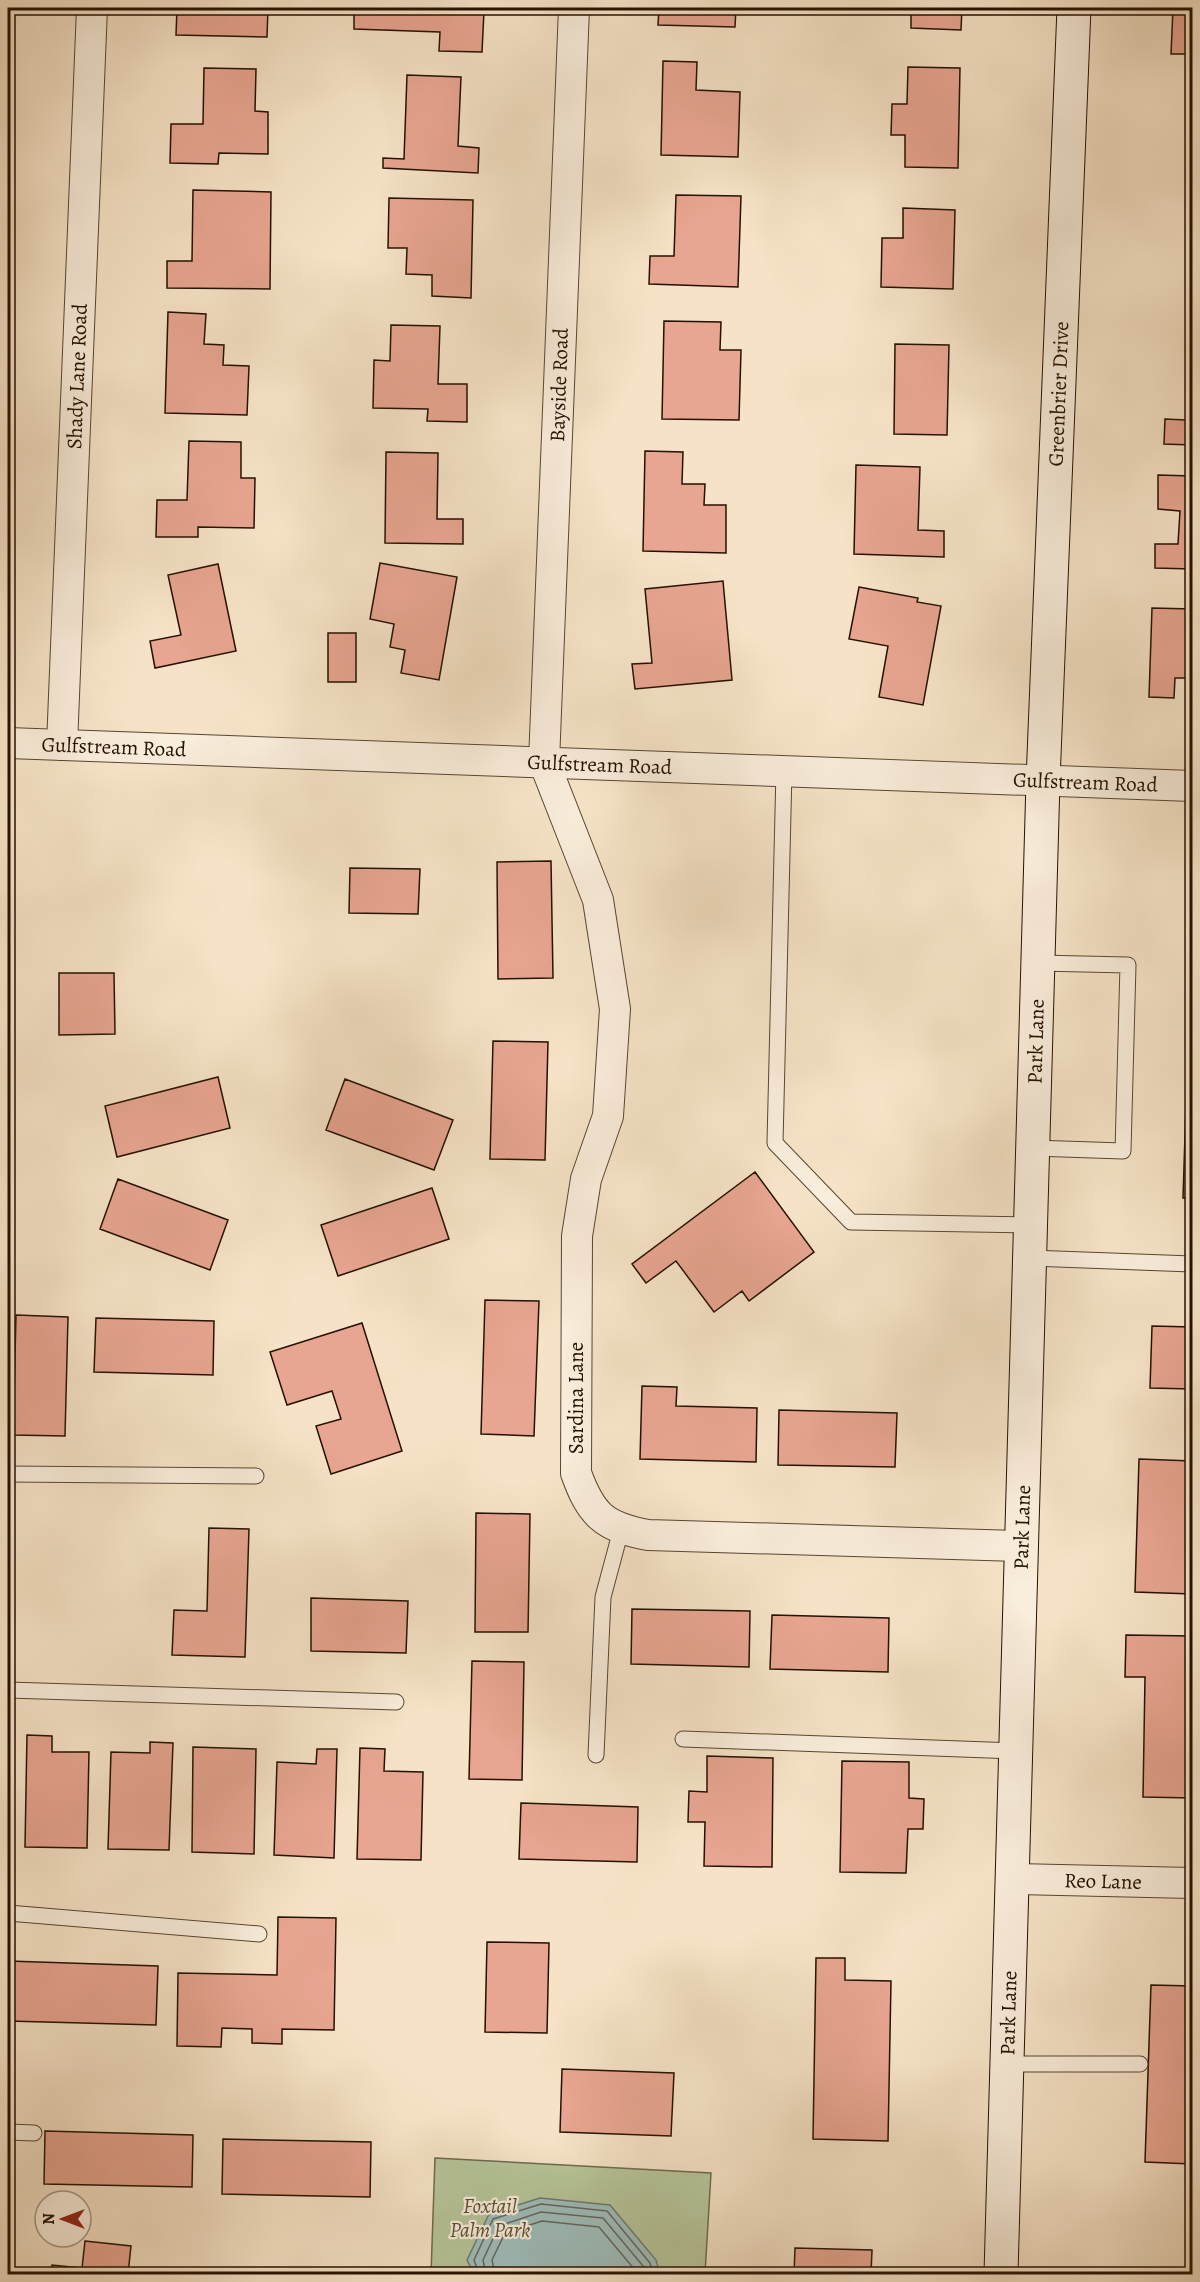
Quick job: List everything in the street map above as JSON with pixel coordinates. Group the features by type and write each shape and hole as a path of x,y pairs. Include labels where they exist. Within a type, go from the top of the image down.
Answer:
{"street":[{"name":"Shady Lane Road","path":"62,745 92,8"},
{"name":"Bayside Road","path":"544,762 574,8"},
{"name":"Greenbrier Drive","path":"1043,781 1074,8"},
{"name":"Gulfstream Road","path":"8,743 1192,786"},
{"name":"Sardina Lane","path":"544,762 598,900 615,1009 608,1116 586,1179 577,1236 576,1473 585,1497 600,1516 621,1530 648,1535 1022,1546"},
{"name":"Park Lane","path":"1001,2274 1043,781"},
{"name":"Reo Lane","path":"1013,1879 1192,1883"}],"lane":[{"path":"784,771 775,1143 851,1222 1031,1225"},
{"path":"1033,1148 1123,1151 1128,965 1038,963"},
{"path":"1030,1258 1192,1264"},
{"path":"8,1474 256,1476"},
{"path":"596,1755 603,1597 621,1530"},
{"path":"8,1690 396,1702"},
{"path":"683,1739 1016,1750"},
{"path":"8,1913 259,1934"},
{"path":"1007,2064 1140,2064"},
{"path":"8,2132 34,2133"}],"green space":[{"name":"Foxtail Palm Park","path":"435,2158 711,2173 705,2274 431,2274"}],"water":[{"path":"540,2198 610,2205 656,2260 660,2274 474,2274 467,2260 489,2214"}],"building":[{"path":"177,8 268,8 267,37 176,35"},
{"path":"354,8 455,8 455,10 484,11 482,52 439,51 440,32 354,29"},
{"path":"659,8 736,8 735,27 658,25"},
{"path":"911,8 962,8 961,30 911,28"},
{"path":"1173,8 1192,8 1192,54 1171,54"},
{"path":"663,61 697,62 696,90 740,92 738,157 661,155"},
{"path":"908,67 960,68 958,168 905,167 905,135 891,135 892,104 907,104"},
{"path":"204,68 256,69 255,111 268,112 268,154 219,153 218,164 170,163 171,124 203,124"},
{"path":"407,75 461,77 458,146 479,148 478,173 383,168 383,158 404,159"},
{"path":"1189,99 1192,99 1192,182 1187,182"},
{"path":"193,190 271,192 270,289 167,288 167,261 192,261"},
{"path":"676,195 741,196 738,287 649,284 650,256 674,256"},
{"path":"389,198 473,200 471,298 432,296 432,275 406,274 407,248 388,248"},
{"path":"903,208 955,210 953,289 881,287 882,238 903,238"},
{"path":"168,312 206,314 204,344 224,345 223,365 249,366 247,415 165,413"},
{"path":"664,321 721,322 720,350 741,350 739,420 662,419"},
{"path":"391,325 440,326 438,384 467,384 467,422 427,421 428,409 373,408 374,360 390,361"},
{"path":"895,344 949,345 947,435 894,434"},
{"path":"1188,344 1192,344 1192,445 1164,444 1165,419 1186,420"},
{"path":"189,441 241,442 241,478 255,478 254,528 198,527 198,537 156,537 157,500 187,500"},
{"path":"645,451 683,452 682,484 705,484 704,505 726,505 726,553 643,551"},
{"path":"386,452 438,453 437,519 463,519 463,544 385,543"},
{"path":"856,465 920,467 918,530 944,531 944,557 854,554"},
{"path":"1158,475 1192,476 1192,569 1155,568 1155,544 1178,544 1180,511 1158,509"},
{"path":"380,563 457,577 439,680 401,673 405,650 390,647 394,624 370,619"},
{"path":"218,564 236,651 155,668 150,641 181,635 168,575"},
{"path":"723,581 732,680 635,689 632,664 652,663 645,589"},
{"path":"859,587 918,598 917,602 941,606 923,705 879,697 888,646 849,639"},
{"path":"1152,608 1192,609 1192,678 1175,678 1174,698 1149,697"},
{"path":"328,633 356,633 356,682 328,682"},
{"path":"551,861 553,978 498,979 497,862"},
{"path":"350,868 420,869 418,914 349,913"},
{"path":"1191,947 1192,1198 1183,1198"},
{"path":"59,973 114,973 115,1034 59,1035"},
{"path":"493,1041 548,1042 545,1160 490,1159"},
{"path":"218,1077 230,1128 117,1157 105,1106"},
{"path":"345,1079 453,1120 434,1170 326,1130"},
{"path":"755,1172 814,1252 749,1301 742,1291 714,1312 676,1261 646,1283 632,1264"},
{"path":"118,1179 228,1220 210,1270 100,1229"},
{"path":"432,1188 449,1239 338,1276 321,1225"},
{"path":"485,1300 539,1301 534,1436 481,1434"},
{"path":"16,1315 68,1317 65,1436 13,1435"},
{"path":"96,1318 214,1321 213,1375 94,1372"},
{"path":"362,1323 402,1451 331,1474 316,1426 341,1419 332,1391 287,1405 270,1352"},
{"path":"1152,1326 1192,1327 1192,1389 1150,1388"},
{"path":"642,1386 677,1387 676,1406 757,1408 756,1462 640,1459"},
{"path":"779,1410 897,1413 895,1467 778,1465"},
{"path":"1139,1459 1192,1461 1192,1594 1135,1592"},
{"path":"476,1513 530,1514 528,1632 475,1632"},
{"path":"209,1528 249,1529 245,1657 172,1655 174,1610 207,1611"},
{"path":"311,1598 408,1601 406,1653 311,1651"},
{"path":"632,1609 750,1611 749,1667 631,1664"},
{"path":"772,1615 889,1618 888,1672 770,1669"},
{"path":"1126,1635 1192,1636 1192,1798 1143,1797 1145,1677 1125,1677"},
{"path":"472,1661 524,1662 522,1780 469,1779"},
{"path":"27,1735 52,1736 52,1752 89,1752 87,1848 25,1847"},
{"path":"150,1742 173,1743 169,1850 108,1849 111,1752 150,1753"},
{"path":"193,1747 256,1749 254,1854 192,1852"},
{"path":"360,1748 385,1749 384,1771 423,1772 421,1860 357,1859"},
{"path":"317,1749 337,1749 334,1858 274,1855 277,1762 316,1764"},
{"path":"707,1756 773,1758 772,1867 704,1866 705,1822 688,1822 689,1791 707,1792"},
{"path":"842,1761 909,1762 909,1798 924,1799 923,1829 908,1829 906,1873 840,1872"},
{"path":"521,1803 638,1807 637,1862 519,1859"},
{"path":"278,1917 336,1918 334,2030 282,2029 282,2044 252,2043 252,2029 222,2028 221,2047 177,2046 178,1973 277,1975"},
{"path":"487,1942 549,1943 547,2033 485,2032"},
{"path":"816,1958 845,1958 845,1980 891,1981 888,2141 813,2139"},
{"path":"8,1961 158,1966 156,2025 8,2021"},
{"path":"1151,1985 1192,1986 1192,2164 1145,2162"},
{"path":"562,2069 674,2073 671,2136 560,2132"},
{"path":"45,2131 193,2135 192,2187 44,2184"},
{"path":"223,2139 371,2142 370,2197 222,2194"},
{"path":"93,2242 131,2246 128,2274 51,2274 52,2265 82,2268 84,2249 93,2249"},
{"path":"795,2248 872,2250 871,2274 794,2274"},
{"path":"265,2268 307,2269 307,2274 265,2274"}]}
